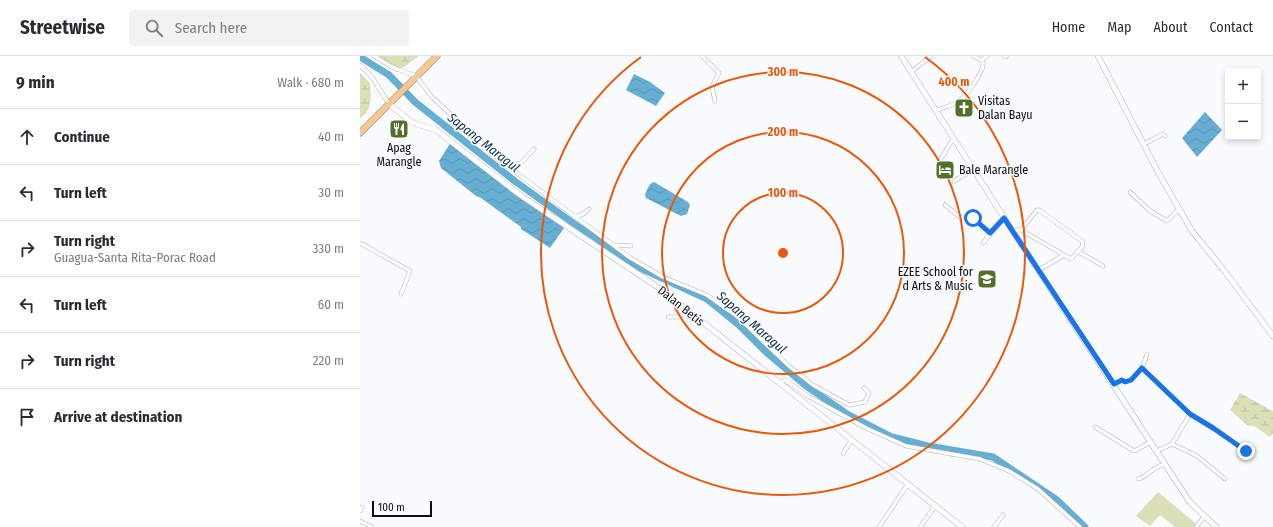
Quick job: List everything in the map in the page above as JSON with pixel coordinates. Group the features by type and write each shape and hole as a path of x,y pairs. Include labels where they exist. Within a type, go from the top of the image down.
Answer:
{"highway":[{"path":"360,133 437,56"}],"street":[{"path":"374,56 392,67 416,76 432,97 508,167 628,257 663,277 707,295 737,316 800,376 849,405 865,402 869,394 864,388"},
{"path":"702,56 719,73 712,87 715,101"},
{"path":"900,56 1004,218 1189,500 1216,527"},
{"path":"911,72 931,56"},
{"path":"936,111 954,104 968,93 984,68 983,62 973,56"},
{"path":"981,60 986,56"},
{"path":"1098,56 1192,231 1224,269 1273,336"},
{"path":"360,65 372,76 391,103"},
{"name":"Dalan Betis","path":"391,103 413,123 436,130 526,199 626,267 644,277 779,382 851,441 936,505 962,527"},
{"path":"1144,144 1164,135 1160,129"},
{"path":"939,162 953,139"},
{"path":"508,167 522,162 534,149"},
{"path":"954,181 973,170"},
{"path":"1130,192 1150,210 1167,221 1179,209"},
{"path":"945,205 961,218 973,218 990,233"},
{"path":"574,217 583,214 589,209"},
{"path":"1012,230 1021,230 1071,259 1083,246 1082,241 1042,211 1037,210 1021,230"},
{"path":"983,243 1004,218"},
{"path":"360,243 410,271 401,294"},
{"path":"614,245 631,246"},
{"path":"1079,252 1103,266"},
{"path":"1039,270 1064,255"},
{"path":"668,317 680,317 688,311"},
{"path":"1114,384 1122,380 1125,382 1131,380 1142,368 1147,354"},
{"path":"1142,368 1190,414 1246,451"},
{"path":"779,382 785,380 808,396 866,428 906,446 980,459 1009,471 1038,489 1080,527"},
{"path":"1157,451 1172,444 1190,414"},
{"path":"1096,427 1134,452 1151,442"},
{"path":"843,453 851,441"},
{"path":"1172,444 1197,456 1225,479"},
{"path":"1138,479 1152,468 1165,464"},
{"path":"879,527 908,484"},
{"path":"920,527 936,505"},
{"path":"994,527 1003,515"},
{"path":"1196,527 1205,516"},
{"path":"360,521 372,527"}],"green space":[{"path":"373,56 419,56 397,72"},
{"path":"360,73 370,83 371,98 367,111 360,118"},
{"path":"1240,393 1273,411 1273,434 1270,437 1256,427 1247,425 1230,410"},
{"path":"1158,492 1200,527 1175,527 1160,515 1150,526 1136,516"}],"water":[{"path":"634,74 650,82 665,93 656,106 626,90"},
{"path":"1205,112 1222,130 1197,157 1182,138"},
{"path":"451,142 519,197 564,228 550,248 521,229 521,227 481,198 476,196 441,168 439,161"},
{"path":"654,182 688,202 690,205 687,214 681,216 646,198 645,195 648,187"}],"waterway":[{"name":"Sapang Maragul","path":"360,57 389,75 415,102 516,182 576,225 634,265 707,299 739,325 765,351 805,385 847,414 892,437 928,446 993,457 1057,500 1085,527"}],"place":[{"name":"Visitas Dalan Bayu","path":"964,108"},
{"name":"Apag Marangle","path":"399,129"},
{"name":"Bale Marangle","path":"945,170"},
{"name":"EZEE School for d Arts & Music","path":"987,279"}],"route":[{"path":"973,218 990,233 1004,218 1114,384 1122,380 1125,382 1131,380 1142,368 1190,414 1246,451"}]}
